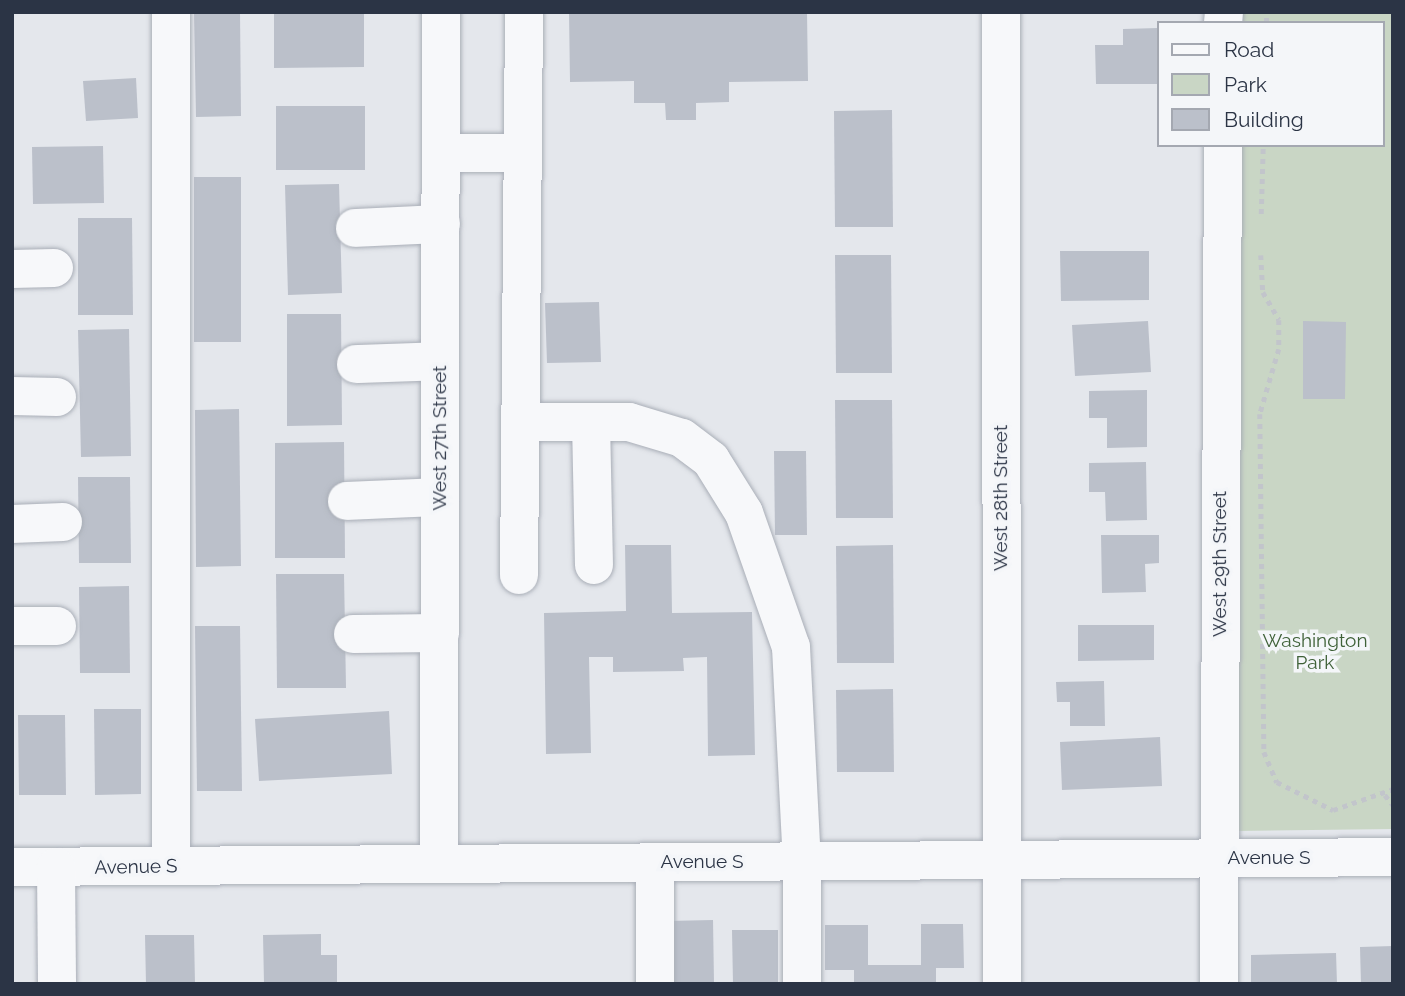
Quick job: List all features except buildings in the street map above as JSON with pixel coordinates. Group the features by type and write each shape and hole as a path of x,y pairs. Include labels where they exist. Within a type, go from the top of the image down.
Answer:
{"street":[{"path":"171,12 171,866"},
{"name":"West 27th Street","path":"439,864 441,12"},
{"path":"519,575 524,12"},
{"name":"West 28th Street","path":"1001,12 1002,984"},
{"name":"West 29th Street","path":"1219,984 1223,147"},
{"path":"441,153 523,153"},
{"path":"355,228 441,224"},
{"path":"12,269 54,268"},
{"path":"356,363 440,361"},
{"path":"12,396 57,397"},
{"path":"520,413 525,422 629,422 682,438 711,460 744,513 791,647 802,861 802,984"},
{"path":"591,422 594,565"},
{"path":"346,501 440,497"},
{"path":"12,524 63,522"},
{"path":"12,626 57,626"},
{"path":"353,635 440,633"},
{"name":"Avenue S","path":"12,867 1393,857"},
{"path":"655,862 655,984"},
{"path":"57,867 57,984"}],"path":[{"path":"1261,220 1263,147"},
{"path":"1260,246 1263,292 1279,320 1279,349 1260,414 1264,752 1277,782 1311,803 1334,810 1385,795 1393,789"},
{"path":"1385,795 1393,805"}],"green space":[{"name":"Washington Park","path":"1243,12 1393,12 1393,829 1236,831 1242,147 1384,147 1384,21 1243,21"}]}
